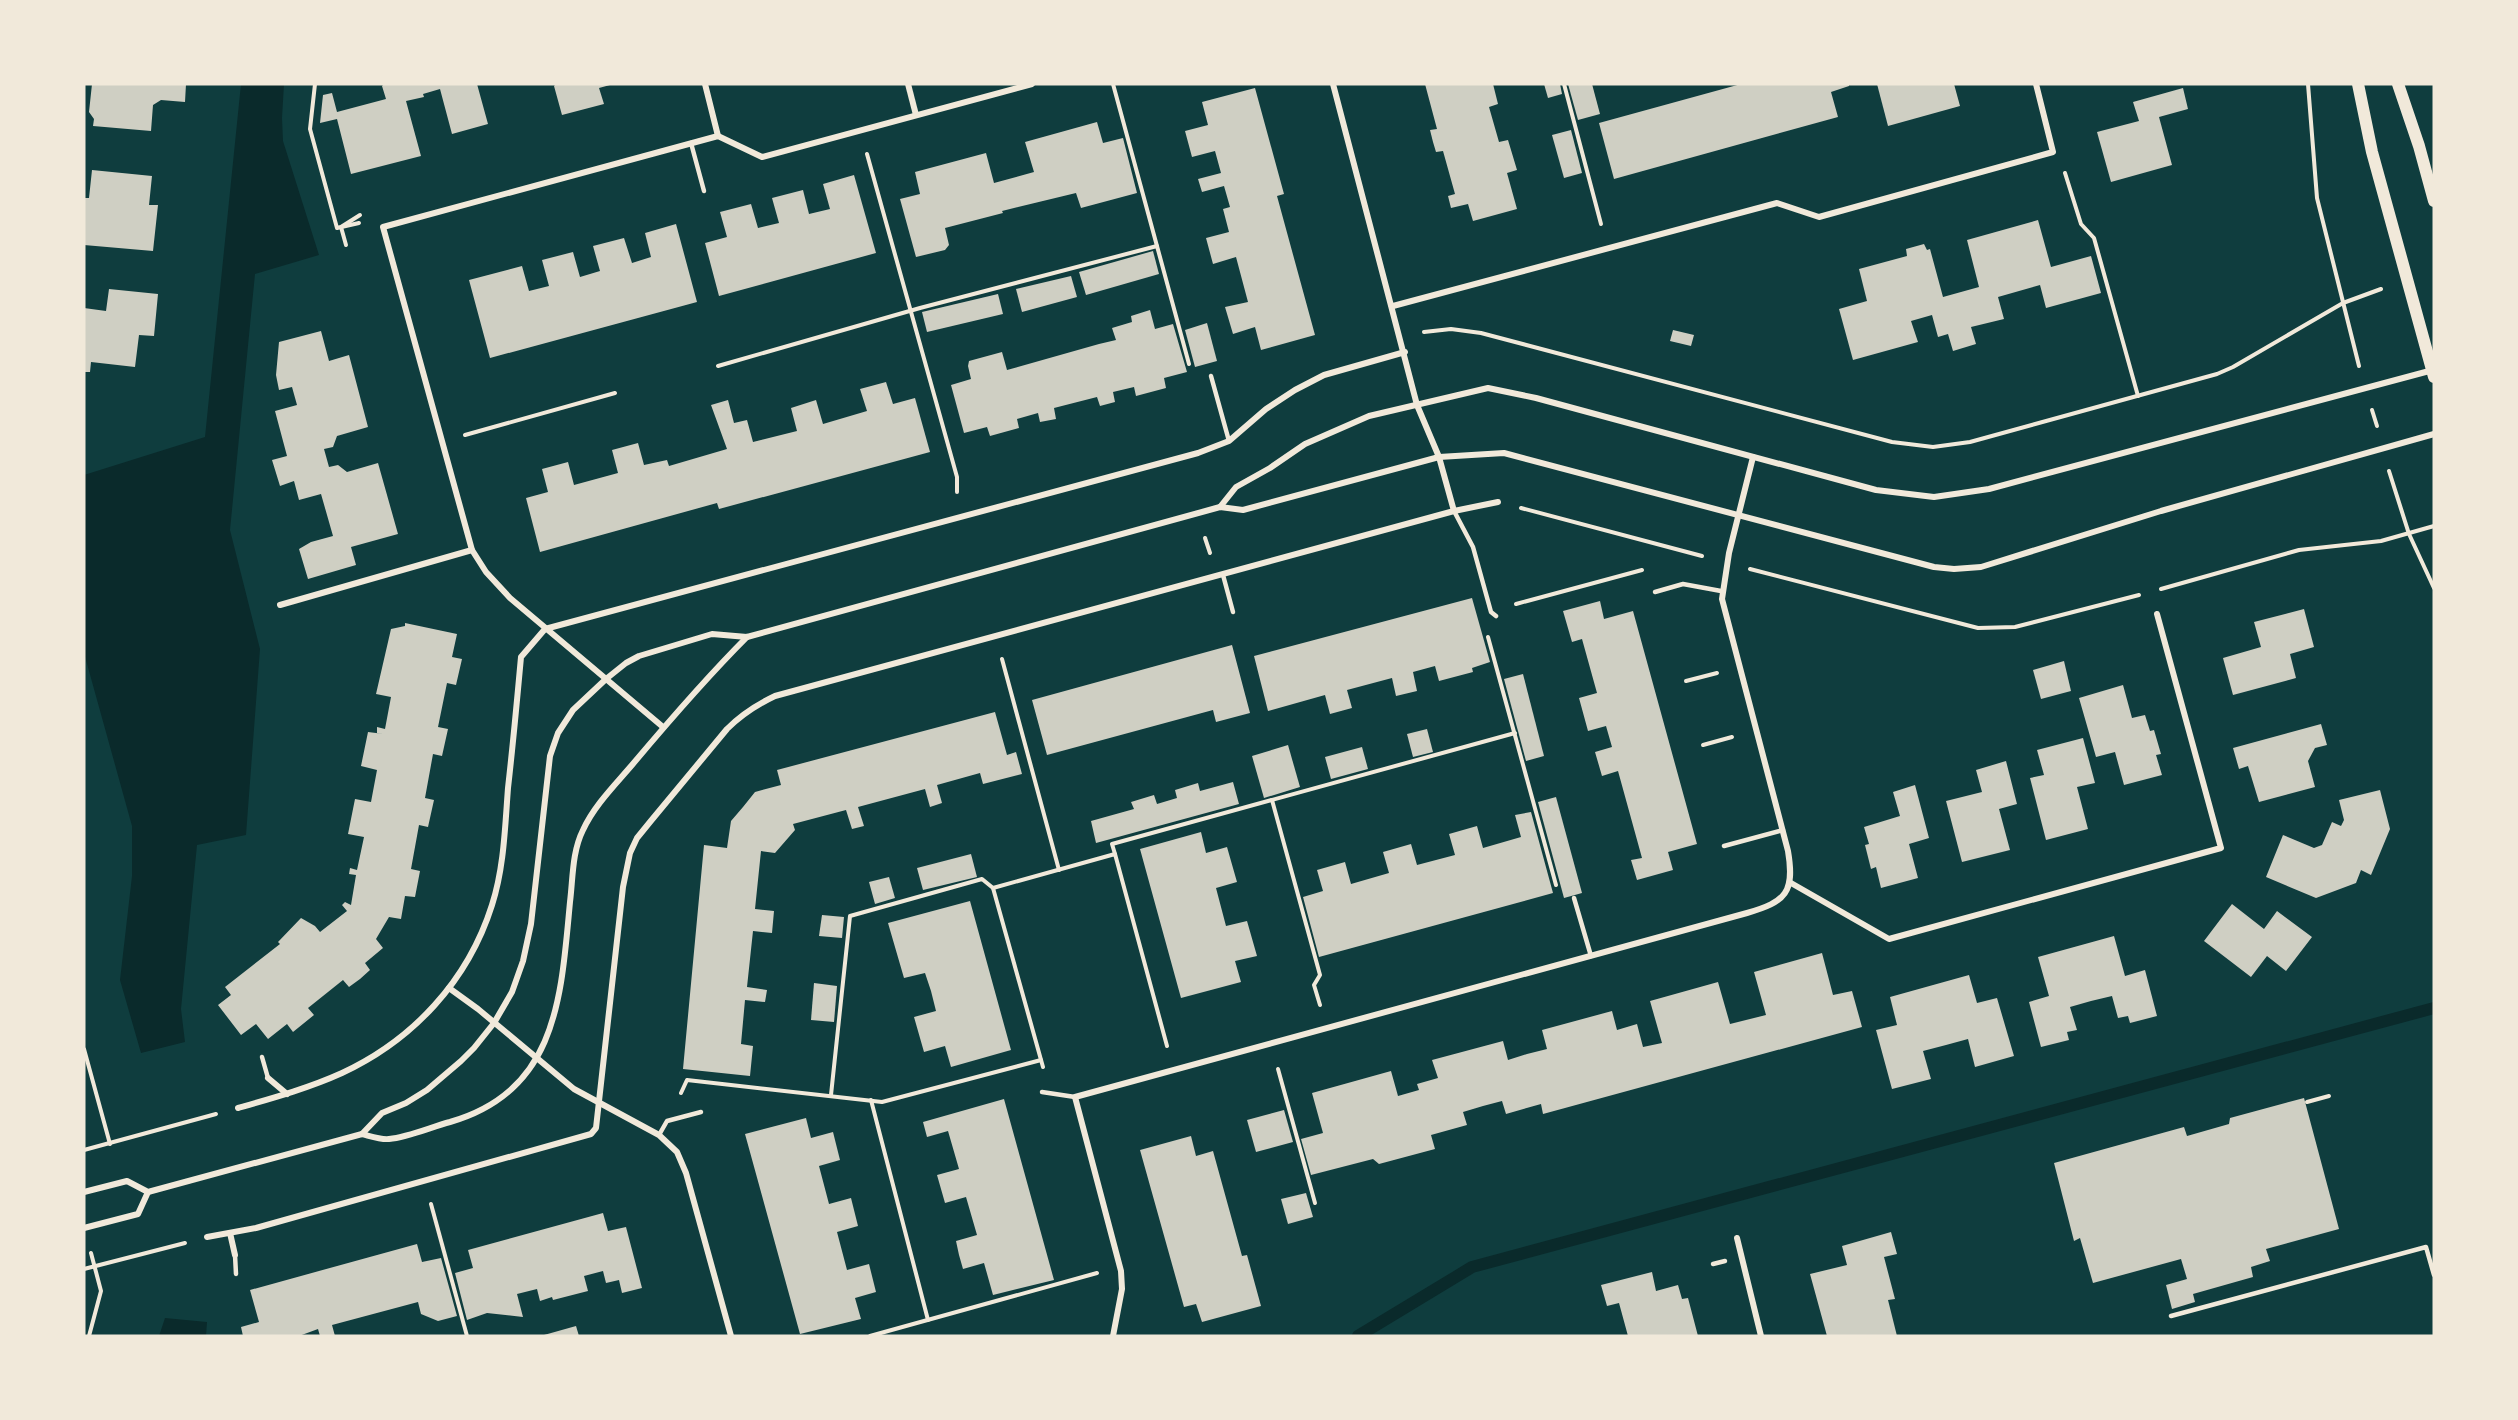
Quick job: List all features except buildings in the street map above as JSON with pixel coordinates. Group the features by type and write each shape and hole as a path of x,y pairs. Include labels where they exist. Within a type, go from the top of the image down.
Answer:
{"main road":[{"path":"2358,84 2372,152 2433,372"},
{"path":"2398,84 2419,146 2434,201"}],"street":[{"path":"705,84 718,136"},
{"path":"908,84 916,115"},
{"path":"663,727 510,598 486,572 472,550 383,227 718,136 762,157 1032,84"},
{"path":"1333,84 1393,306 1417,405 1439,457 1454,511"},
{"path":"1393,306 1777,203 1819,217 2053,152 2036,84"},
{"path":"238,1108 287,1094 343,1072 390,1045 421,1021 449,988 479,939 492,904 501,863 521,657 545,628 1198,453 1229,441 1266,409 1295,390 1338,370 1405,352"},
{"path":"1220,507 1236,487 1270,468 1305,444 1369,416 1488,388 1901,495 1934,497 1989,489 2433,372"},
{"path":"363,1134 382,1113 427,1089 461,1061 494,1023 512,992 528,940 548,769 558,733 573,710 606,679 639,656 712,634 747,637 1220,507 1243,510 1439,457 1504,453 1934,567 1967,568 1981,567 2161,511 2434,434"},
{"path":"1113,1336 1122,1289 1121,1270 1075,1097 1771,906 1786,894 1791,883 1790,862 1724,616 1721,591 1753,457"},
{"path":"207,1237 256,1228 591,1134 596,1128 600,1102 623,887 630,853 637,838 741,715 757,704 776,696 1454,511 1489,502 1498,502"},
{"path":"280,605 472,550"},
{"path":"1791,883 1890,939 2221,848 2157,614"},
{"path":"84,1192 127,1181 148,1192 363,1134 387,1140 477,1113 514,1087 537,1058 553,1026 563,983 576,856 582,831 599,804 663,727 747,637"},
{"path":"449,988 574,1089 659,1135 677,1152 687,1173 731,1336"},
{"path":"268,1078 287,1094"},
{"path":"84,1228 138,1214 148,1192"},
{"path":"230,1233 236,1255"},
{"path":"1737,1238 1761,1336"}],"lane":[{"path":"691,143 704,191"},
{"path":"1211,375 1229,441"},
{"path":"1454,511 1473,547 1491,612 1496,616"},
{"path":"1223,575 1233,612"},
{"path":"1655,592 1683,585 1721,591"},
{"path":"1724,846 1783,830"},
{"path":"1574,898 1591,956"},
{"path":"262,1058 268,1078"},
{"path":"1042,1092 1075,1097"},
{"path":"659,1135 667,1121 701,1112"},
{"path":"2171,1316 2426,1247 2434,1275"},
{"path":"236,1255 236,1274"},
{"path":"1713,1264 1725,1261"}],"path":[{"path":"315,84 310,129 337,228 362,222 383,227"},
{"path":"1113,84 1191,370"},
{"path":"1564,84 1602,228"},
{"path":"2308,84 2317,198 2360,369"},
{"path":"861,130 957,477 957,497"},
{"path":"2063,167 2081,224 2094,238 2138,396"},
{"path":"718,366 1157,246"},
{"path":"1424,332 1446,329 1481,333 1913,446 1933,447 1970,442 2138,396 2233,367 2343,303 2383,288"},
{"path":"1443,320 1446,329"},
{"path":"457,438 615,393"},
{"path":"2371,405 2377,427"},
{"path":"2390,474 2409,534 2434,588"},
{"path":"1498,502 1701,556"},
{"path":"2151,591 2300,550 2381,541 2434,526"},
{"path":"1205,537 1212,557"},
{"path":"1505,607 1648,568"},
{"path":"1754,570 1978,628 2015,627 2143,594"},
{"path":"1487,631 1557,890"},
{"path":"1002,657 1059,870"},
{"path":"1686,681 1712,674"},
{"path":"1170,1056 1112,844 1515,733"},
{"path":"1703,745 1729,738"},
{"path":"1272,800 1320,975 1314,985 1323,1014"},
{"path":"993,888 1115,854"},
{"path":"831,1095 850,916 982,879 993,888 1043,1070"},
{"path":"84,1048 110,1144"},
{"path":"692,1081 882,1102 1041,1060"},
{"path":"1275,1060 1315,1203"},
{"path":"2307,1102 2330,1096"},
{"path":"871,1100 928,1320"},
{"path":"84,1150 238,1108"},
{"path":"435,1219 467,1336"},
{"path":"84,1269 207,1237"},
{"path":"89,1336 101,1291 94,1266"},
{"path":"870,1336 1098,1274"}],"water":[{"path":"241,84 284,84 283,141 319,255 255,274 230,530 260,649 246,835 197,845 181,1009 185,1042 141,1053 120,980 132,876 132,826 84,653 84,475 205,437"},
{"path":"165,1318 207,1322 206,1336 159,1336"}],"waterway":[{"path":"1358,1336 1472,1267 2434,1008"}]}
